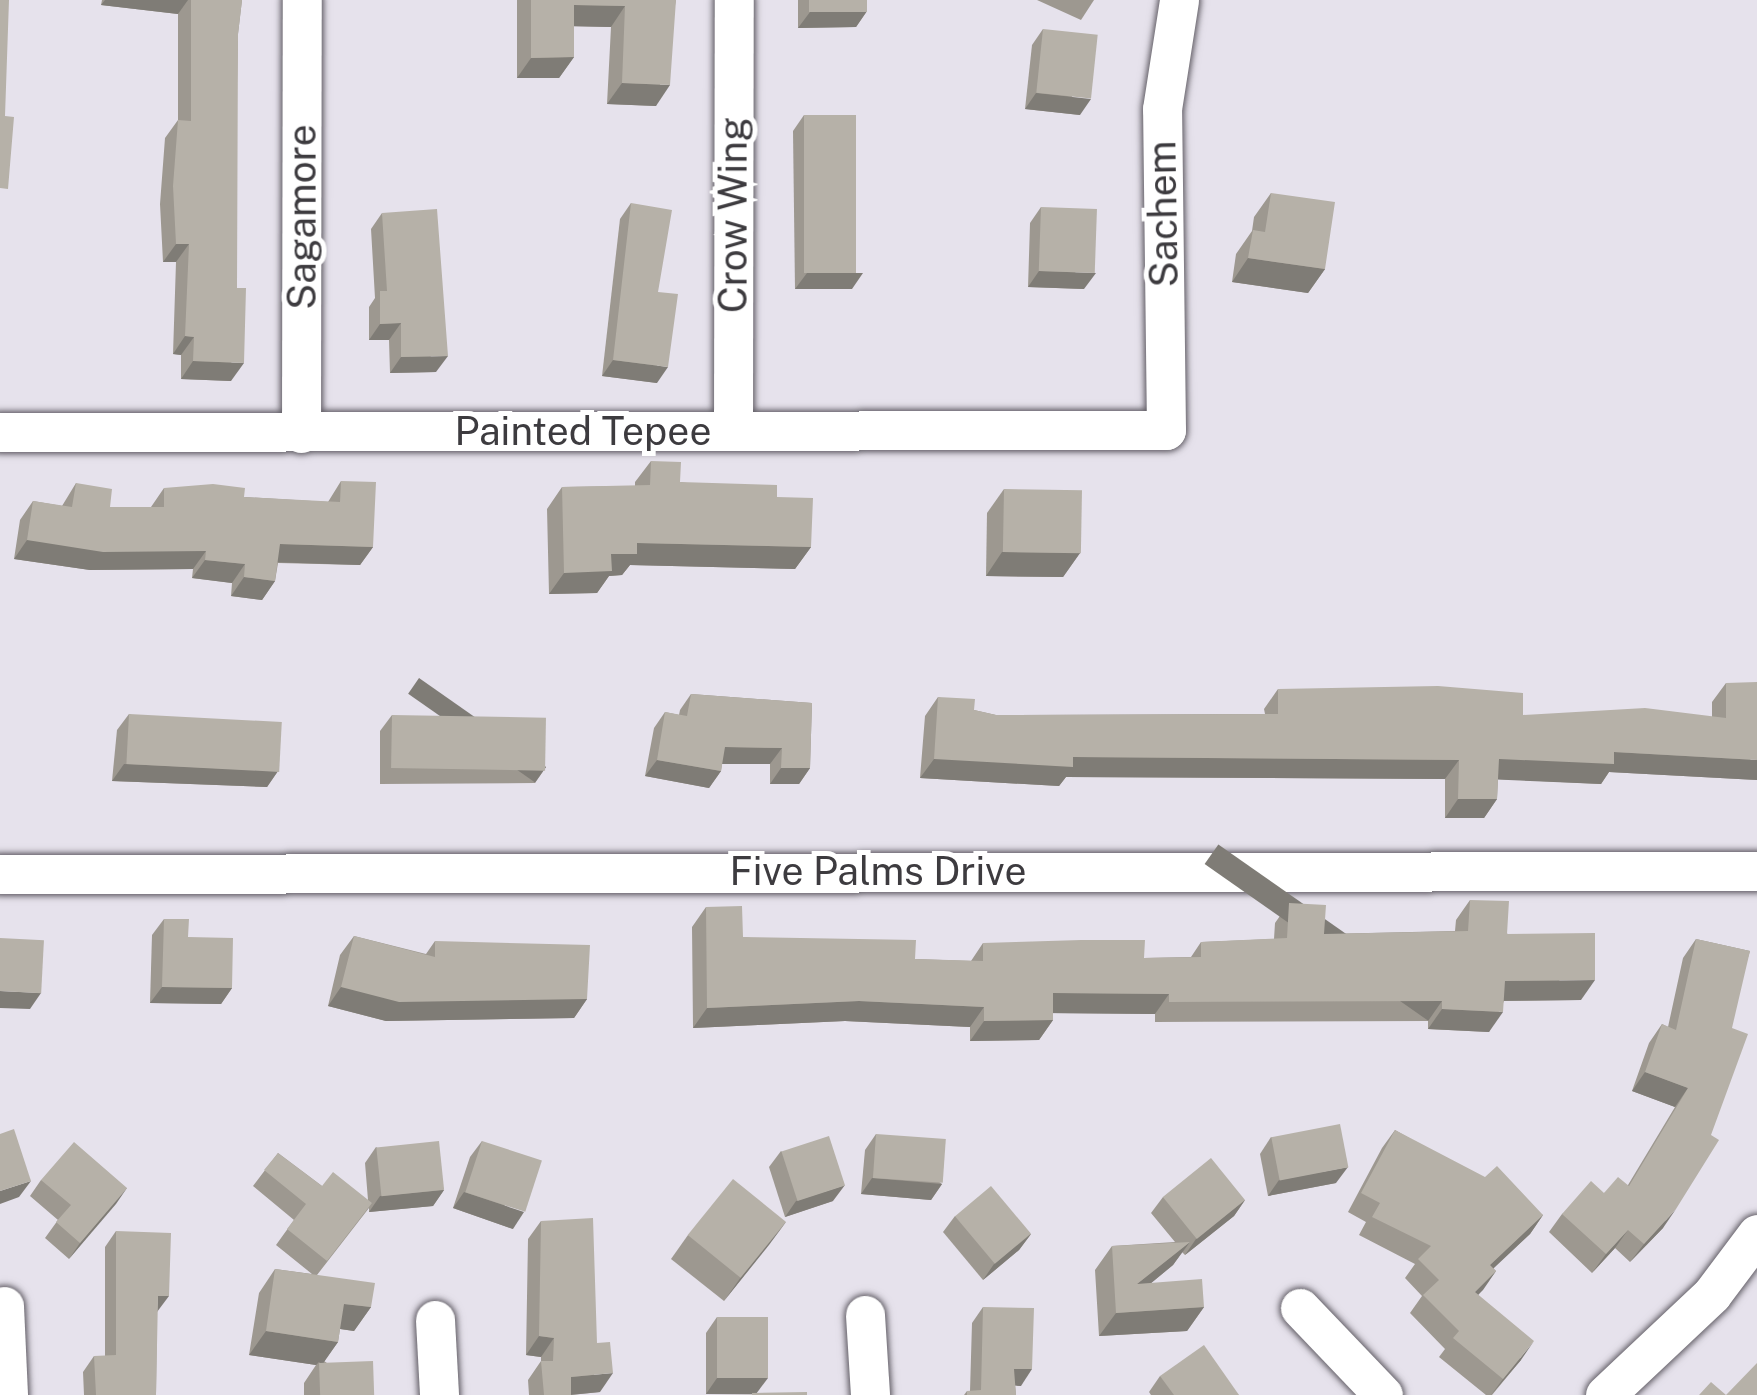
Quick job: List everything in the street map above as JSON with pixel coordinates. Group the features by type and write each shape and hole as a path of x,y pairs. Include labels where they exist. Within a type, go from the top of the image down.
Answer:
{"street":[{"name":"Sagamore","path":"302,0 302,433"},
{"name":"Crow Wing","path":"733,430 734,0"},
{"name":"Sachem","path":"1166,430 1162,109 1178,0"},
{"name":"Painted Tepee","path":"0,432 1166,430"},
{"name":"Five Palms Drive","path":"0,874 1757,872"},
{"path":"1605,1395 1712,1294 1757,1234"},
{"path":"4,1306 8,1395"},
{"path":"1300,1308 1383,1395"},
{"path":"866,1315 869,1395"},
{"path":"435,1320 439,1395"}],"building":[{"path":"0,0 9,0 5,116 14,117 8,189 0,188"},
{"path":"191,0 242,0 237,288 246,288 244,363 193,361 194,337 185,336 189,244 176,244 173,186 178,120 191,121"},
{"path":"531,0 676,0 670,85 622,83 625,6 574,5 574,57 531,58"},
{"path":"809,0 867,0 867,12 809,12"},
{"path":"1043,29 1098,35 1091,98 1036,93"},
{"path":"804,115 856,115 856,273 804,273"},
{"path":"1271,193 1335,202 1325,269 1248,258 1253,230 1265,232"},
{"path":"631,203 672,210 658,292 678,294 668,367 613,360"},
{"path":"1041,207 1097,209 1095,273 1039,271"},
{"path":"437,209 448,356 401,357 401,323 380,324 380,291 387,291 382,213"},
{"path":"651,461 681,462 680,482 777,485 777,497 813,498 811,547 637,543 637,554 611,554 612,571 564,573 562,487 650,485"},
{"path":"341,481 376,482 373,547 280,544 275,581 244,577 245,564 205,560 206,551 103,552 27,540 33,501 72,507 76,483 112,489 110,507 164,507 164,488 213,484 245,488 244,497 340,502"},
{"path":"1004,489 1082,490 1081,553 1003,552"},
{"path":"1757,682 1757,760 1614,752 1614,764 1499,759 1497,799 1458,799 1459,760 1073,757 1073,767 934,759 938,697 975,699 974,710 996,715 1278,714 1278,689 1438,686 1523,693 1523,715 1645,708 1726,718 1726,683"},
{"path":"691,694 812,703 810,768 781,768 782,748 725,747 721,771 657,760 665,712 687,716"},
{"path":"129,714 282,722 279,772 126,764"},
{"path":"392,715 546,718 545,771 391,768"},
{"path":"1470,900 1509,901 1507,934 1595,933 1595,980 1505,981 1503,1012 1442,1009 1442,1001 1169,1002 1169,994 1053,993 1053,1020 984,1021 984,1007 859,1001 707,1008 706,907 742,906 743,937 916,940 915,959 983,961 983,943 1081,940 1145,940 1144,958 1201,957 1201,942 1287,938 1289,903 1326,905 1324,934 1468,931"},
{"path":"164,919 189,919 188,937 233,938 232,988 162,987"},
{"path":"354,936 435,957 435,941 590,945 587,999 399,1002 341,987"},
{"path":"0,938 44,940 41,993 0,991"},
{"path":"1696,939 1750,951 1732,1028 1748,1034 1711,1135 1719,1140 1676,1209 1644,1244 1628,1230 1606,1254 1562,1214 1591,1181 1604,1193 1618,1177 1629,1186 1688,1088 1645,1072 1662,1024 1676,1030"},
{"path":"1340,1124 1348,1167 1280,1181 1271,1137"},
{"path":"14,1129 31,1181 0,1191 0,1134"},
{"path":"1395,1130 1485,1177 1497,1166 1543,1215 1490,1265 1496,1271 1475,1292 1534,1341 1503,1379 1453,1338 1459,1331 1423,1295 1439,1280 1418,1259 1431,1246 1372,1217 1380,1203 1361,1193"},
{"path":"876,1134 946,1139 943,1183 873,1178"},
{"path":"829,1136 845,1185 798,1201 781,1151"},
{"path":"439,1141 444,1190 381,1196 376,1148"},
{"path":"482,1141 542,1160 525,1212 465,1192"},
{"path":"74,1142 127,1188 80,1243 56,1222 71,1205 41,1180"},
{"path":"278,1153 322,1186 333,1172 372,1203 327,1261 287,1229 306,1204 264,1170"},
{"path":"1211,1158 1245,1200 1197,1239 1163,1197"},
{"path":"733,1179 786,1222 741,1278 688,1235"},
{"path":"991,1186 1031,1233 995,1264 955,1216"},
{"path":"593,1218 597,1343 610,1342 613,1373 571,1377 571,1395 544,1395 541,1361 553,1361 554,1338 539,1336 541,1221"},
{"path":"116,1231 171,1233 169,1296 158,1296 156,1395 96,1395 94,1356 116,1355"},
{"path":"1190,1242 1137,1284 1202,1279 1204,1307 1116,1313 1112,1246"},
{"path":"275,1269 375,1283 371,1307 344,1304 338,1342 266,1331"},
{"path":"983,1307 1034,1308 1032,1369 1014,1369 1016,1395 967,1395 967,1391 981,1390"},
{"path":"717,1317 768,1317 768,1378 717,1378"},
{"path":"1204,1345 1239,1395 1174,1395 1160,1376"},
{"path":"373,1361 374,1395 320,1395 319,1363"},
{"path":"1757,1363 1757,1395 1726,1395"},
{"path":"1711,1382 1726,1395 1699,1395"},
{"path":"752,1393 807,1395 752,1395"}]}
